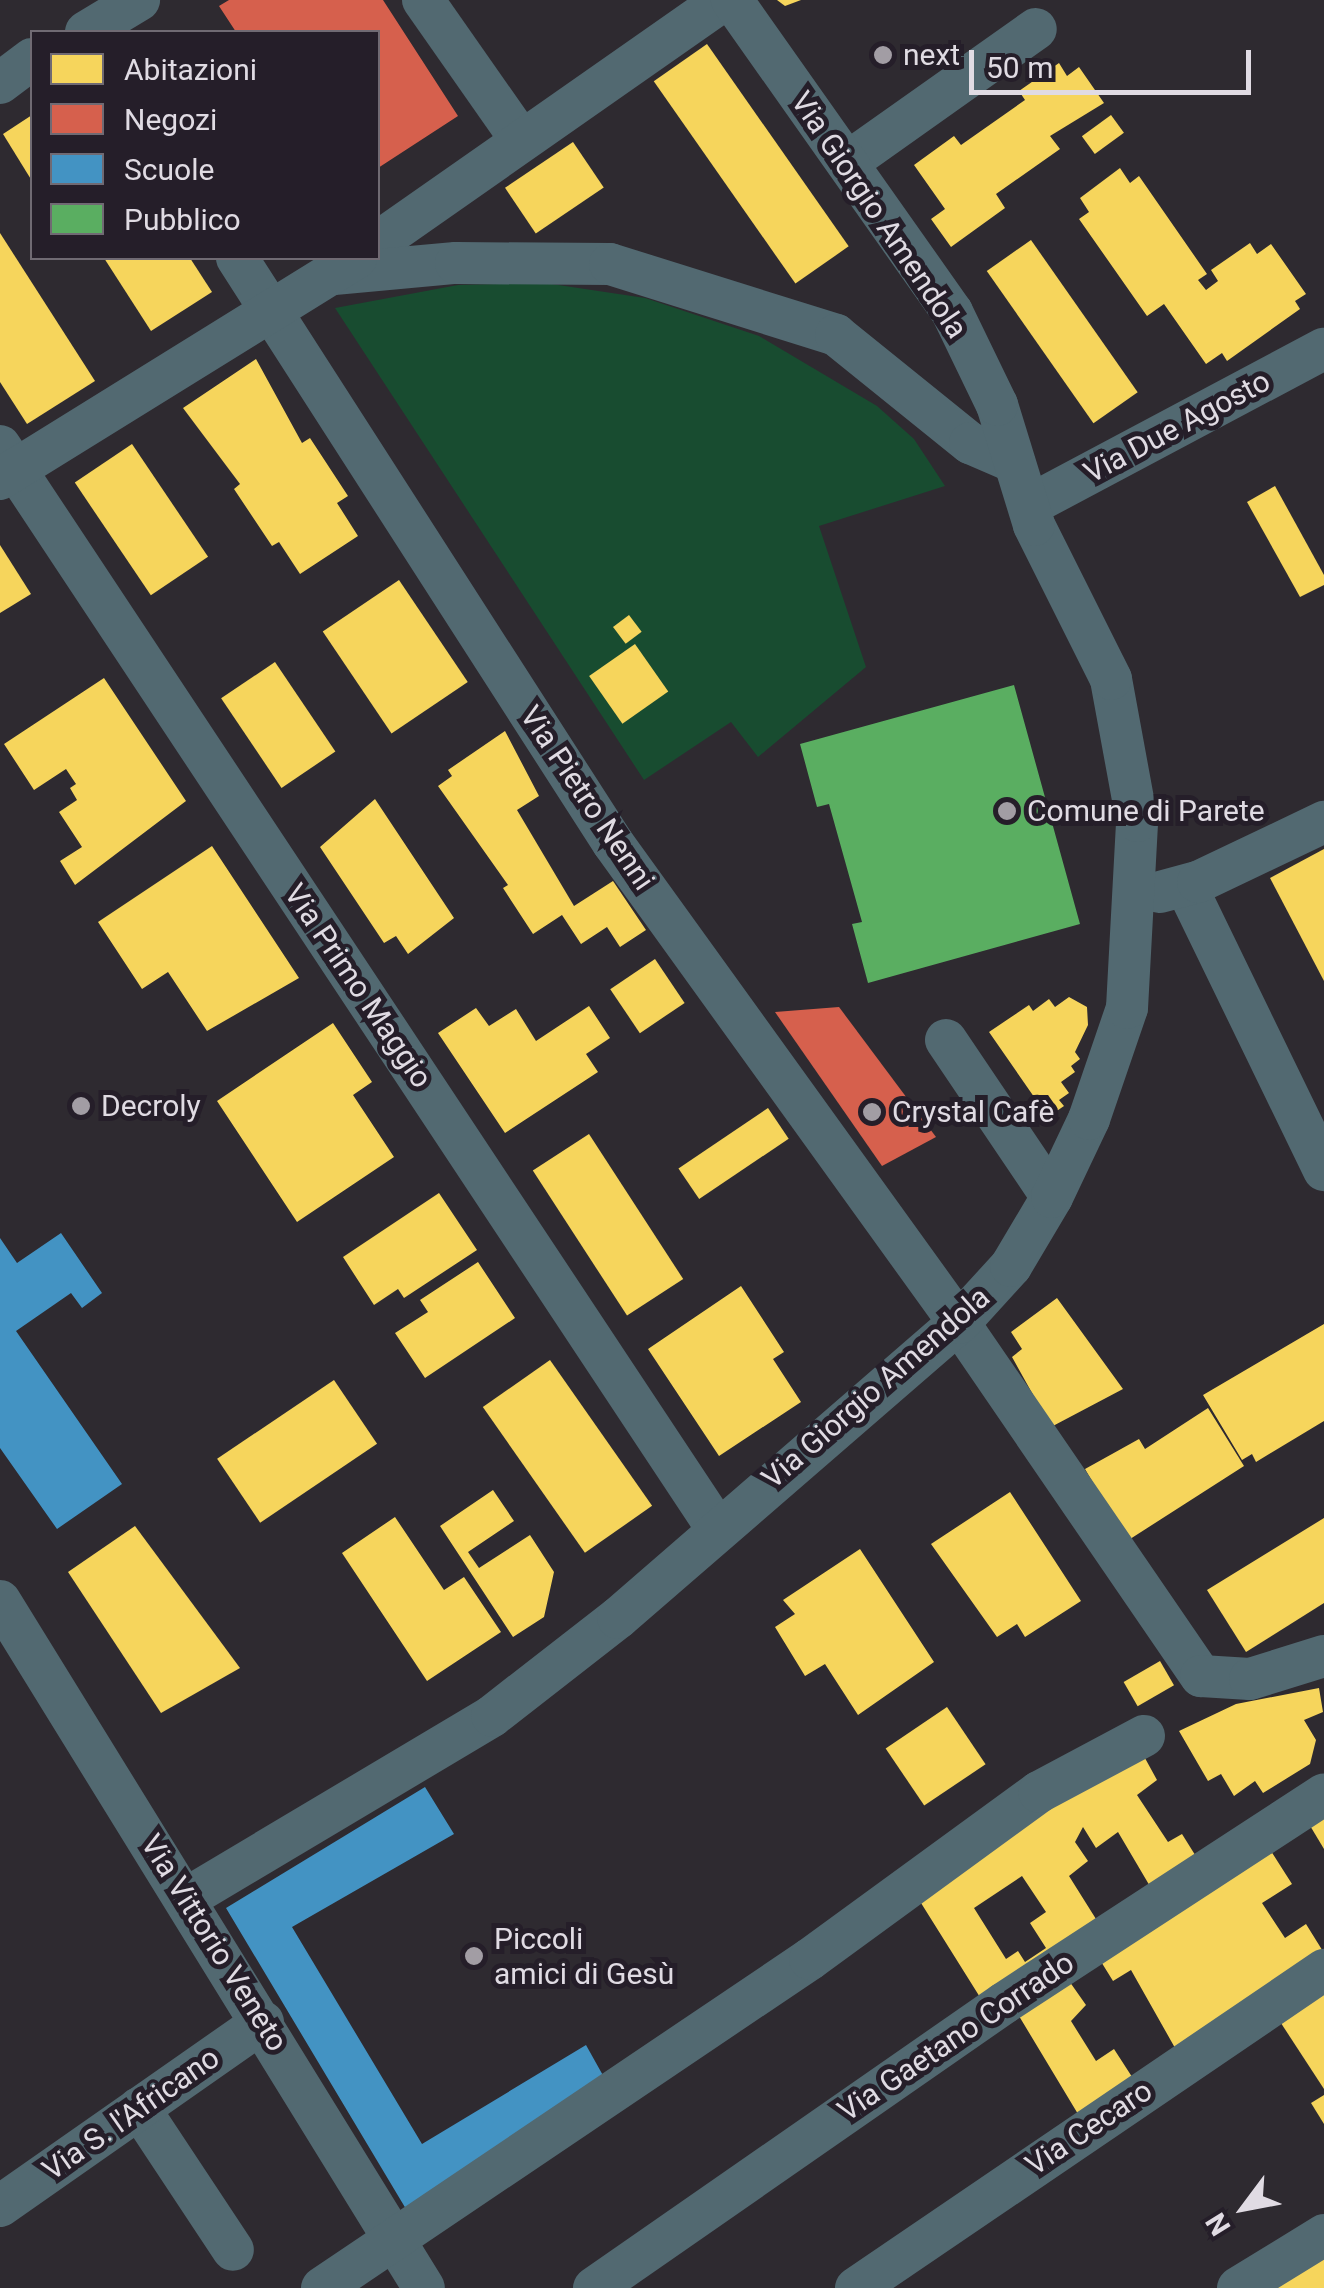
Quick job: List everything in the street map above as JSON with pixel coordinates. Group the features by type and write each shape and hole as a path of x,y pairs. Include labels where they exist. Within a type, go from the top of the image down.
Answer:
{"street":[{"path":"89,30 139,0"},
{"path":"423,0 519,137"},
{"path":"380,241 519,137 723,0"},
{"name":"Via Giorgio Amendola","path":"187,1898 492,1716 618,1618 716,1527 960,1323 1012,1266 1052,1198 1089,1119 1127,1008 1137,821 1111,679 1030,506 997,405 952,312 732,0"},
{"path":"848,162 1036,29"},
{"path":"0,82 30,60"},
{"name":"Via Pietro Nenni","path":"238,260 613,843 960,1323 1201,1676 1250,1679 1319,1664"},
{"path":"5,465 345,266 456,263 610,264 836,335 970,443 1014,462"},
{"name":"Via Due Agosto","path":"1030,506 1324,349"},
{"name":"Via Primo Maggio","path":"5,465 716,1527"},
{"path":"1133,897 1186,886 1324,822"},
{"path":"1186,886 1324,1170"},
{"path":"946,1040 1052,1198"},
{"name":"Via Vittorio Veneto","path":"1,1604 263,2022 399,2258"},
{"path":"322,2288 399,2258 1039,1792 1144,1736"},
{"name":"Via Gaetano Corrado","path":"594,2288 1004,2003 1324,1794"},
{"name":"Via Cecaro","path":"856,2288 1324,1970"},
{"name":"Via S. l'Africano","path":"0,2206 263,2022"},
{"path":"138,2108 233,2250"},
{"path":"1238,2288 1324,2236"}],"green space":[{"path":"545,283 645,298 759,336 877,406 914,439 945,486 819,526 866,667 758,757 731,722 644,780 335,308 458,285"}],"building: Abitazioni":[{"path":"777,0 801,0 785,6"},
{"path":"707,44 849,246 795,284 654,81"},
{"path":"1059,63 1067,76 1079,67 1104,103 1050,136 1060,149 996,194 1005,208 951,247 931,219 945,209 914,165 954,136 961,145 1025,100 1019,91"},
{"path":"1111,115 1124,133 1095,154 1082,136"},
{"path":"30,116 30,178 3,134"},
{"path":"573,142 604,188 536,233 505,188"},
{"path":"1120,168 1130,183 1139,176 1207,274 1198,280 1206,290 1218,281 1211,270 1250,243 1257,254 1271,244 1306,294 1295,301 1300,309 1227,361 1222,353 1206,364 1164,304 1147,316 1079,219 1089,212 1080,198"},
{"path":"0,233 95,381 27,424 0,382"},
{"path":"1031,240 1138,392 1093,423 987,271"},
{"path":"105,260 191,260 212,292 151,331"},
{"path":"256,359 302,443 310,438 348,496 337,503 358,536 300,574 279,542 272,546 234,489 240,484 183,408"},
{"path":"132,444 208,557 151,595 75,483"},
{"path":"1275,486 1324,575 1324,585 1300,597 1247,502"},
{"path":"0,545 31,594 0,613"},
{"path":"399,580 468,682 392,733 323,631"},
{"path":"629,615 642,632 626,644 613,627"},
{"path":"635,644 668,692 622,724 589,676"},
{"path":"275,662 335,752 282,788 221,698"},
{"path":"104,678 186,801 75,885 60,861 82,847 59,812 77,800 70,788 76,784 66,769 34,790 4,744"},
{"path":"505,731 539,796 517,810 574,906 613,881 646,930 620,947 607,927 581,944 562,915 533,934 503,888 508,885 438,786 452,776 448,770"},
{"path":"375,799 454,918 408,954 396,936 384,943 320,847"},
{"path":"212,846 299,978 207,1031 168,972 142,989 98,922"},
{"path":"1324,849 1324,981 1270,878"},
{"path":"655,959 685,1003 640,1033 610,989"},
{"path":"1069,997 1087,1007 1088,1025 1075,1052 1080,1059 1071,1066 1075,1072 1061,1082 1069,1093 1059,1100 1064,1106 1048,1117 989,1032 1029,1005 1033,1011 1049,999 1055,1007"},
{"path":"589,1006 610,1038 586,1054 598,1072 505,1133 438,1033 476,1008 489,1026 516,1009 536,1041"},
{"path":"333,1023 372,1082 353,1095 394,1157 297,1222 217,1101"},
{"path":"768,1108 789,1139 699,1199 678,1168"},
{"path":"589,1134 683,1279 627,1316 533,1170"},
{"path":"439,1193 477,1250 404,1298 398,1289 374,1305 343,1257"},
{"path":"478,1262 515,1318 425,1378 395,1333 428,1312 420,1300"},
{"path":"741,1286 784,1352 773,1359 801,1402 719,1456 648,1349"},
{"path":"1057,1298 1123,1389 1051,1427 1012,1357 1022,1349 1011,1332"},
{"path":"1324,1324 1324,1421 1256,1462 1252,1454 1242,1460 1203,1395"},
{"path":"550,1360 652,1506 585,1553 483,1407"},
{"path":"334,1380 377,1444 260,1523 217,1459"},
{"path":"1208,1408 1244,1466 1127,1541 1085,1469 1139,1439 1145,1449"},
{"path":"493,1490 514,1521 468,1552 479,1568 530,1535 554,1572 544,1617 513,1637 440,1526"},
{"path":"1010,1492 1081,1601 1025,1637 1017,1624 997,1637 931,1544"},
{"path":"395,1517 444,1590 464,1577 501,1632 427,1681 342,1553"},
{"path":"1324,1518 1324,1603 1246,1652 1207,1590"},
{"path":"135,1526 240,1668 161,1713 68,1572"},
{"path":"860,1549 934,1662 858,1715 825,1664 805,1676 775,1627 795,1614 783,1600"},
{"path":"1160,1661 1174,1685 1138,1706 1124,1682"},
{"path":"1319,1688 1323,1712 1304,1720 1316,1740 1310,1764 1263,1793 1255,1781 1234,1796 1221,1774 1208,1781 1179,1731 1236,1704"},
{"path":"947,1707 986,1764 924,1806 886,1748"},
{"path":"1140,1749 1157,1780 1137,1795 1168,1842 1182,1834 1197,1858 1151,1888 1118,1832 1096,1848 1083,1827 1075,1842 1088,1861 1069,1876 1101,1927 983,2002 916,1895","holes":["1022,1876 1046,1912 1030,1923 1046,1948 1025,1962 1018,1951 1006,1959 974,1908"]},
{"path":"1324,1814 1324,1849 1309,1824"},
{"path":"1269,1848 1292,1884 1262,1903 1285,1938 1306,1924 1324,1953 1179,2055 1131,1970 1113,1981 1100,1960"},
{"path":"1067,1978 1086,2005 1071,2021 1096,2061 1114,2049 1136,2083 1081,2119 1019,2016"},
{"path":"1324,1986 1324,2089 1277,2017"},
{"path":"1324,2095 1324,2124 1311,2103"},
{"path":"1324,2254 1324,2288 1271,2288"}],"building: Negozi":[{"path":"229,0 383,0 458,116 380,167 380,30 235,30 219,6"},
{"path":"839,1007 936,1137 882,1166 775,1012"}],"building: Scuole":[{"path":"61,1233 102,1293 82,1308 71,1293 16,1331 122,1484 57,1529 0,1448 0,1238 17,1263"},
{"path":"425,1787 454,1834 292,1927 422,2144 586,2045 605,2079 406,2209 226,1908"}],"building: Pubblico":[{"path":"1014,685 1080,924 868,983 852,924 862,922 829,804 817,807 800,744"}],"place":[{"name":"next","path":"883,55"},
{"name":"Comune di Parete","path":"1007,811"},
{"name":"Decroly","path":"81,1106"},
{"name":"Crystal Cafè","path":"872,1112"},
{"name":"Piccoli amici di Gesù","path":"474,1956"}]}
